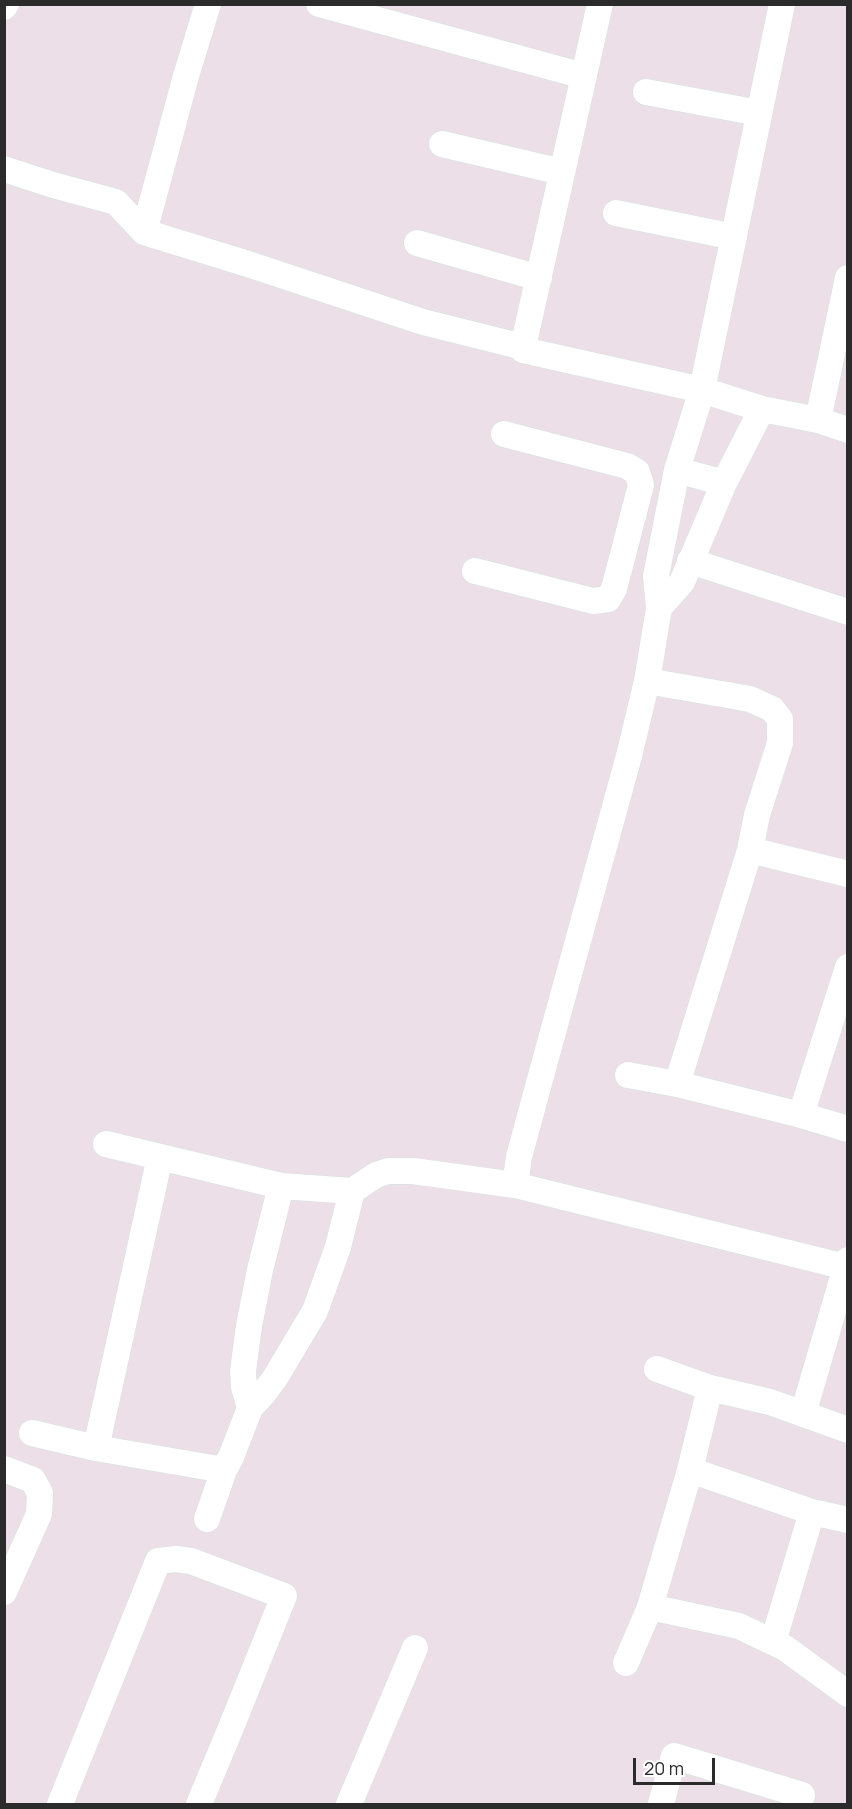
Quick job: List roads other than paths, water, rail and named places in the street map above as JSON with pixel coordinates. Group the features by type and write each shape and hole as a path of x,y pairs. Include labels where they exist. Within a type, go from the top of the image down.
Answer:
{"street":[{"path":"144,232 208,4"},
{"path":"319,4 584,76"},
{"path":"523,347 600,4"},
{"path":"515,1185 522,1147 629,756 647,681 659,608 656,576 677,470 702,390 782,4"},
{"path":"646,92 759,113"},
{"path":"442,144 562,172"},
{"path":"4,169 116,202 144,232 423,322 523,347 523,350 702,390 762,409 818,420 848,430"},
{"path":"616,213 734,237"},
{"path":"417,243 539,278"},
{"path":"818,420 848,278"},
{"path":"659,608 682,582 724,483 762,409"},
{"path":"475,571 593,601 608,599 614,589 641,485 637,472 627,466 504,434"},
{"path":"677,470 724,483"},
{"path":"690,561 848,612"},
{"path":"619,567 656,576"},
{"path":"647,681 750,699 772,709 780,719 780,743 757,815 750,850 677,1084"},
{"path":"750,850 848,874"},
{"path":"801,1115 837,1038 848,967"},
{"path":"628,1075 677,1084 848,1129"},
{"path":"106,1144 281,1186 352,1191"},
{"path":"96,1448 160,1157"},
{"path":"207,1519 224,1470 250,1408 275,1378 315,1311 338,1247 352,1191 364,1181 388,1171 413,1171 515,1185 847,1264 803,1414"},
{"path":"250,1408 244,1387 243,1371 249,1326 281,1186"},
{"path":"657,1369 710,1388 770,1402 848,1430"},
{"path":"626,1663 651,1607 690,1470 710,1388"},
{"path":"32,1433 96,1448 224,1470"},
{"path":"4,1469 33,1480 40,1493 39,1514 4,1592"},
{"path":"690,1470 812,1512 848,1520"},
{"path":"773,1642 812,1512"},
{"path":"60,1804 158,1561 176,1559 191,1561 284,1596 199,1804"},
{"path":"651,1607 739,1626 784,1648 848,1694"},
{"path":"349,1804 415,1648"},
{"path":"661,1804 674,1756 802,1795 799,1804"}]}
